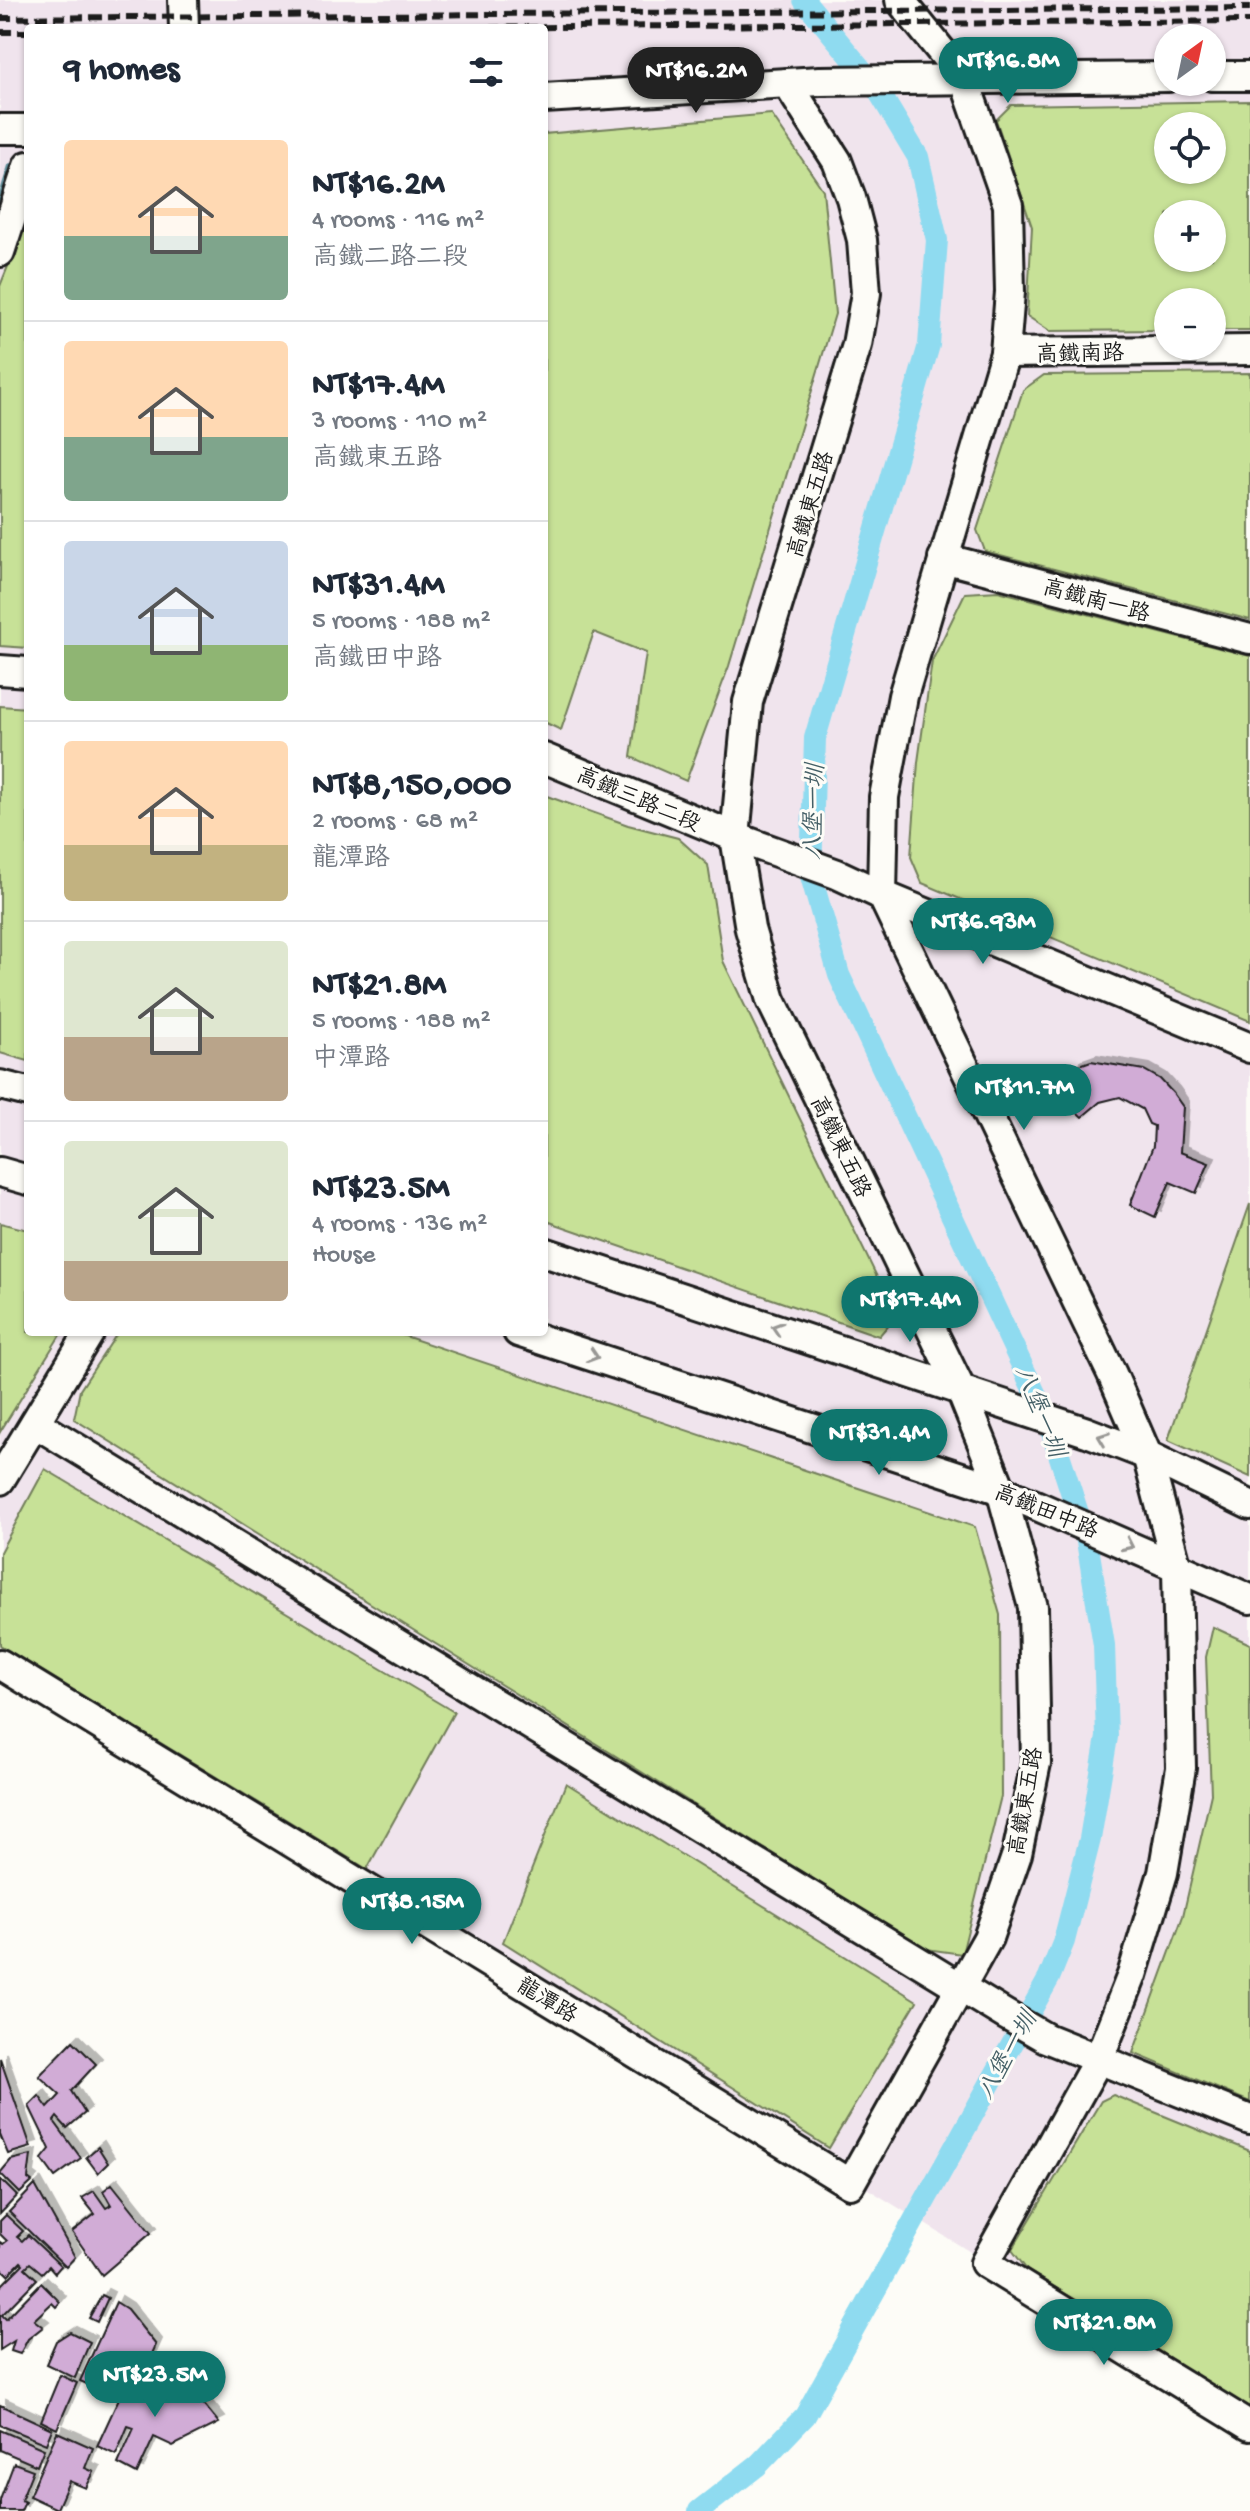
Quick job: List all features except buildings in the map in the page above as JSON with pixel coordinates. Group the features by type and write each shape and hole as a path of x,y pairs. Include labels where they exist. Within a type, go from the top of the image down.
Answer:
{"street":[{"path":"183,0 184,24"},
{"path":"900,0 964,79 1008,205 1010,292 1005,353 903,696 884,797 882,895 1112,1374 1147,1455 1177,1568 1181,1768 1163,1873 1132,1975 1099,2058 985,2263 1250,2426"},
{"path":"1226,76 1250,76"},
{"path":"548,98 846,80 1154,77"},
{"name":"高鐵東五路","path":"787,83 842,173 862,240 866,293 857,345 748,702 735,837 750,929 771,1000 960,1388 1001,1490 1033,1607 1036,1763 1017,1854 988,1938 963,1988 850,2184"},
{"path":"0,129 24,129"},
{"path":"0,252 24,178"},
{"name":"高鐵南路","path":"1005,353 1250,350"},
{"name":"高鐵南一路","path":"943,558 1250,639"},
{"path":"0,670 24,672"},
{"name":"高鐵三路二段","path":"548,760 735,837 837,874 1250,1048"},
{"path":"0,1085 24,1091"},
{"path":"0,1172 24,1179"},
{"path":"548,1253 960,1388 1147,1455 1250,1505"},
{"path":"0,1480 88,1336"},
{"name":"高鐵田中路","path":"530,1336 1001,1490 1250,1599"},
{"path":"35,1423 1046,2038 1250,2120"},
{"name":"龍潭路","path":"0,1664 850,2184"}],"shaded area":[{"path":"0,0 1250,0 1250,2424 0,1655"}],"green space":[{"path":"1250,101 1250,330 1226,330 1226,288 1154,288 1154,330 1050,331 1027,316 1032,227 996,120 1011,105"},
{"path":"771,114 823,190 835,314 729,666 686,781 631,757 646,653 594,632 561,730 548,724 548,134"},
{"path":"24,227 24,648 0,646 0,286"},
{"path":"1250,373 1250,620 985,551 977,530 1023,390 1044,375"},
{"path":"998,591 1250,656 1250,1021 922,883 911,857 918,762 932,661 965,593"},
{"path":"0,706 24,708 24,1060 0,1053"},
{"path":"548,796 628,825 678,838 708,865 723,961 896,1316 879,1336 548,1221"},
{"path":"1250,1204 1250,1477 1168,1440"},
{"path":"0,1223 24,1229 24,1336 60,1336 0,1432"},
{"path":"115,1336 405,1336 975,1527 1000,1615 1001,1796 962,1954 926,1949 74,1419 80,1390"},
{"path":"45,1469 454,1712 367,1869 0,1645 0,1552"},
{"path":"1213,1627 1250,1644 1250,2102 1133,2053 1183,1916 1211,1794 1206,1657"},
{"path":"566,1783 917,2001 829,2148 503,1942"},
{"path":"1113,2095 1250,2151 1250,2408 1027,2270 1012,2250 1101,2101"}],"waterway":[{"name":"八堡一圳","path":"699,2511 758,2465 805,2416 1049,1978 1064,1941 1090,1839 1107,1737 1104,1645 1087,1541 1049,1423 839,975 811,876 815,738 929,345 937,240 918,157 876,87 804,0"},
{"path":"0,201 11,166"}],"railway":[{"path":"0,18 1250,8"},
{"path":"548,27 1250,21"},
{"path":"0,32 24,32"}]}
